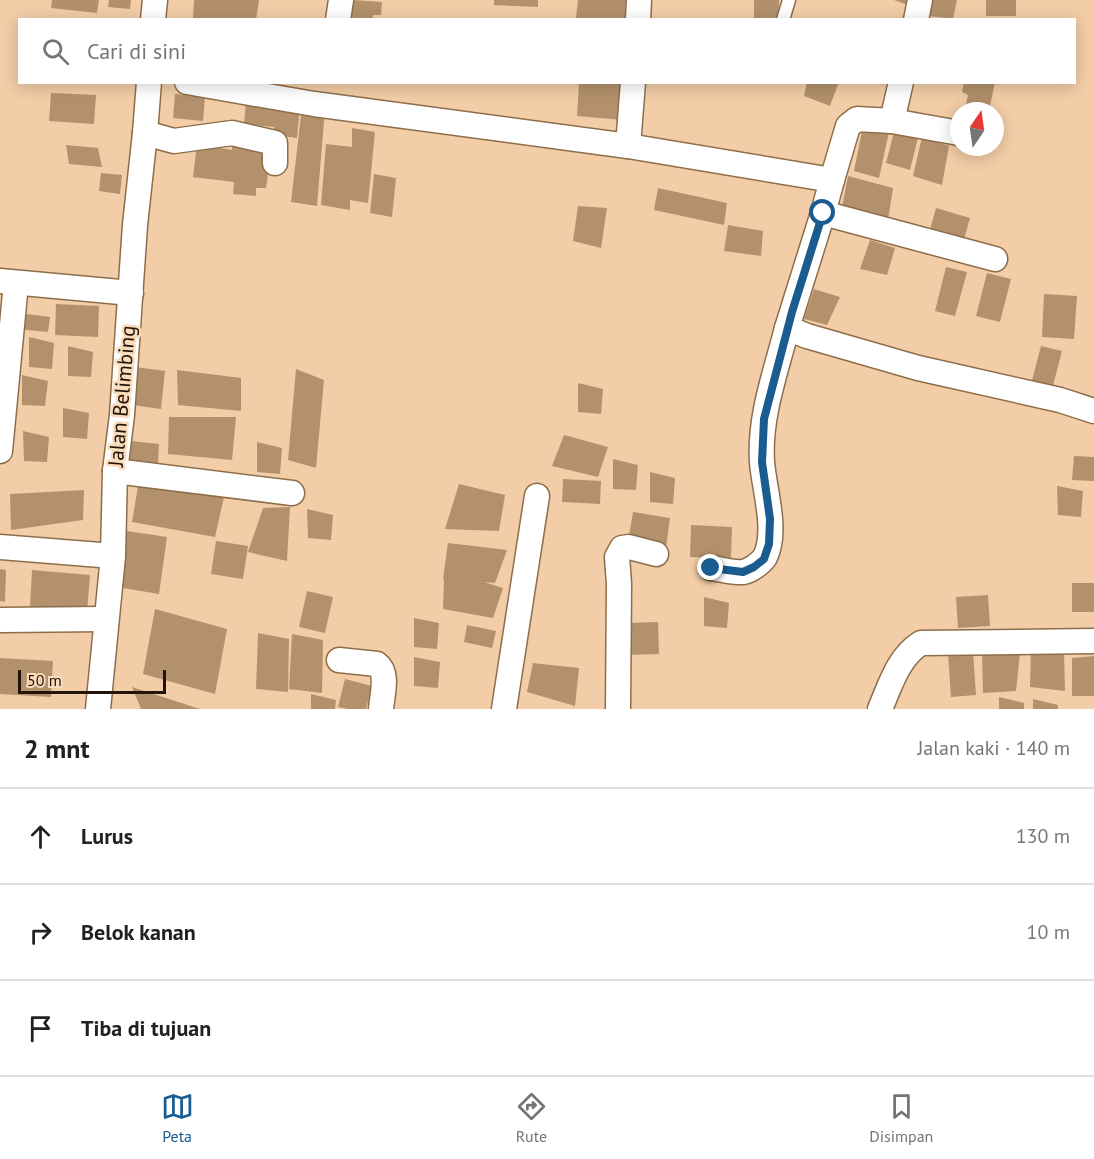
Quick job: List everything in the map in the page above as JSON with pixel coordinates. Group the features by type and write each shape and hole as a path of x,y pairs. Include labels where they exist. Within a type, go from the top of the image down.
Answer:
{"street":[{"path":"153,18 155,0"},
{"path":"338,18 340,0"},
{"path":"638,18 639,0"},
{"path":"916,18 920,0"},
{"name":"Jalan Belimbing","path":"98,709 112,556 115,471 122,415 135,225 149,84"},
{"path":"213,84 323,93 628,147 832,180"},
{"path":"628,147 633,84"},
{"path":"892,121 901,84"},
{"path":"711,568 743,572 764,559 769,544 770,519 762,462 764,419 788,328 848,126 857,120 892,121 950,131"},
{"path":"145,133 174,141 232,133 275,143 275,163"},
{"path":"823,213 995,259"},
{"path":"0,451 8,282 131,293"},
{"path":"788,328 807,336 918,369 1060,400 1094,411"},
{"path":"115,471 292,493"},
{"path":"504,709 537,496"},
{"path":"0,547 112,556"},
{"path":"618,709 619,584 617,557 624,547 656,554"},
{"path":"0,620 106,619"},
{"path":"880,709 897,669 907,654 921,644 1094,641"},
{"path":"339,660 377,664 381,667 384,674 381,709"}],"lane":[{"path":"784,18 789,0"}],"building":[{"path":"52,0 99,0 97,13 51,8"},
{"path":"109,0 131,0 130,9 108,7"},
{"path":"194,0 259,0 256,18 193,18"},
{"path":"353,0 382,2 381,15 373,15 372,18 351,18"},
{"path":"494,0 538,0 538,7 494,5"},
{"path":"578,0 626,0 625,18 576,18"},
{"path":"754,0 779,0 779,18 754,18"},
{"path":"894,0 910,0 908,5"},
{"path":"924,0 957,0 953,18 922,15"},
{"path":"986,0 1016,0 1016,16 986,16"},
{"path":"579,84 624,84 622,120 577,116"},
{"path":"807,84 838,84 830,106 804,96"},
{"path":"964,84 995,84 991,102 966,102 968,95 962,92"},
{"path":"51,93 96,95 94,124 49,121"},
{"path":"175,94 205,97 203,121 173,118"},
{"path":"246,101 300,106 297,138 274,135 274,127 244,124"},
{"path":"302,106 325,109 317,206 291,202"},
{"path":"863,126 889,132 879,178 854,171"},
{"path":"352,128 375,132 368,203 350,200 350,210 321,205 326,144 352,147"},
{"path":"895,128 919,134 910,170 886,163"},
{"path":"922,137 949,146 942,185 913,176"},
{"path":"233,141 272,146 266,188 256,188 256,196 233,194 234,182 193,177 197,144 232,150"},
{"path":"66,145 98,148 102,167 69,164"},
{"path":"101,173 122,175 120,194 99,191"},
{"path":"374,174 396,178 392,217 370,213"},
{"path":"848,176 893,188 888,220 842,207"},
{"path":"658,188 727,203 724,225 654,210"},
{"path":"578,206 607,208 601,248 573,241"},
{"path":"936,208 970,218 963,243 929,233"},
{"path":"728,225 763,231 761,256 724,251"},
{"path":"870,240 895,248 887,275 860,269"},
{"path":"946,267 967,272 955,316 935,311"},
{"path":"987,273 1011,279 1000,322 976,316"},
{"path":"814,289 840,297 827,325 804,319"},
{"path":"1044,294 1077,296 1074,339 1042,337"},
{"path":"56,304 99,306 98,337 55,335"},
{"path":"19,313 50,317 48,332 17,329"},
{"path":"29,337 54,343 52,369 29,367"},
{"path":"68,346 93,352 91,377 68,376"},
{"path":"1041,346 1062,351 1051,393 1030,388"},
{"path":"136,367 165,371 161,409 132,405"},
{"path":"296,369 324,380 316,468 288,460"},
{"path":"177,370 241,378 241,411 178,405"},
{"path":"22,375 48,381 45,406 22,405"},
{"path":"578,383 603,389 601,414 578,412"},
{"path":"63,408 89,413 87,439 63,437"},
{"path":"169,417 236,417 232,460 168,454"},
{"path":"23,431 49,437 47,462 24,461"},
{"path":"564,435 608,447 598,477 552,466"},
{"path":"121,440 159,444 158,464 119,460"},
{"path":"257,442 282,448 280,474 257,472"},
{"path":"1074,456 1094,457 1094,481 1072,480"},
{"path":"613,459 638,465 636,490 613,489"},
{"path":"650,472 675,478 673,504 650,502"},
{"path":"563,479 601,481 600,504 562,502"},
{"path":"459,484 505,495 499,531 445,529"},
{"path":"138,486 224,497 215,537 132,522"},
{"path":"1057,486 1083,491 1081,517 1058,515"},
{"path":"84,490 83,520 11,530 10,494"},
{"path":"290,507 287,561 248,552 263,508"},
{"path":"307,509 333,515 331,540 308,538"},
{"path":"633,512 670,518 666,548 628,542"},
{"path":"691,525 732,527 731,558 690,557"},
{"path":"120,530 167,537 159,594 111,586"},
{"path":"216,541 248,546 243,579 211,574"},
{"path":"448,543 507,550 495,583 484,582 503,588 493,618 443,609 443,579"},
{"path":"0,569 6,570 5,602 0,601"},
{"path":"32,570 90,575 87,612 30,608"},
{"path":"1072,583 1094,583 1094,612 1072,612"},
{"path":"307,591 333,597 325,633 299,627"},
{"path":"988,595 990,626 958,628 956,597"},
{"path":"704,597 729,603 727,628 704,626"},
{"path":"155,609 227,629 215,694 143,674"},
{"path":"414,618 439,623 437,649 414,647"},
{"path":"658,622 659,654 626,655 625,623"},
{"path":"467,625 496,631 492,648 464,642"},
{"path":"258,633 289,639 288,692 256,689"},
{"path":"292,634 323,640 322,693 289,689"},
{"path":"1031,647 1064,651 1065,691 1030,687"},
{"path":"973,651 976,695 951,697 948,653"},
{"path":"982,652 1020,653 1016,691 983,693"},
{"path":"1094,656 1094,696 1072,696 1072,658"},
{"path":"414,657 440,662 438,688 414,686"},
{"path":"0,658 53,661 51,697 0,694"},
{"path":"533,663 579,668 575,706 527,692"},
{"path":"345,679 372,686 366,709 338,707"},
{"path":"132,687 200,709 141,709"},
{"path":"311,694 336,700 335,709 311,709"},
{"path":"999,697 1024,703 1024,709 999,709"},
{"path":"1033,699 1058,705 1058,709 1033,709"}],"route":[{"path":"711,568 743,572 764,559 769,544 770,519 762,462 764,419 792,312 823,213"}]}
